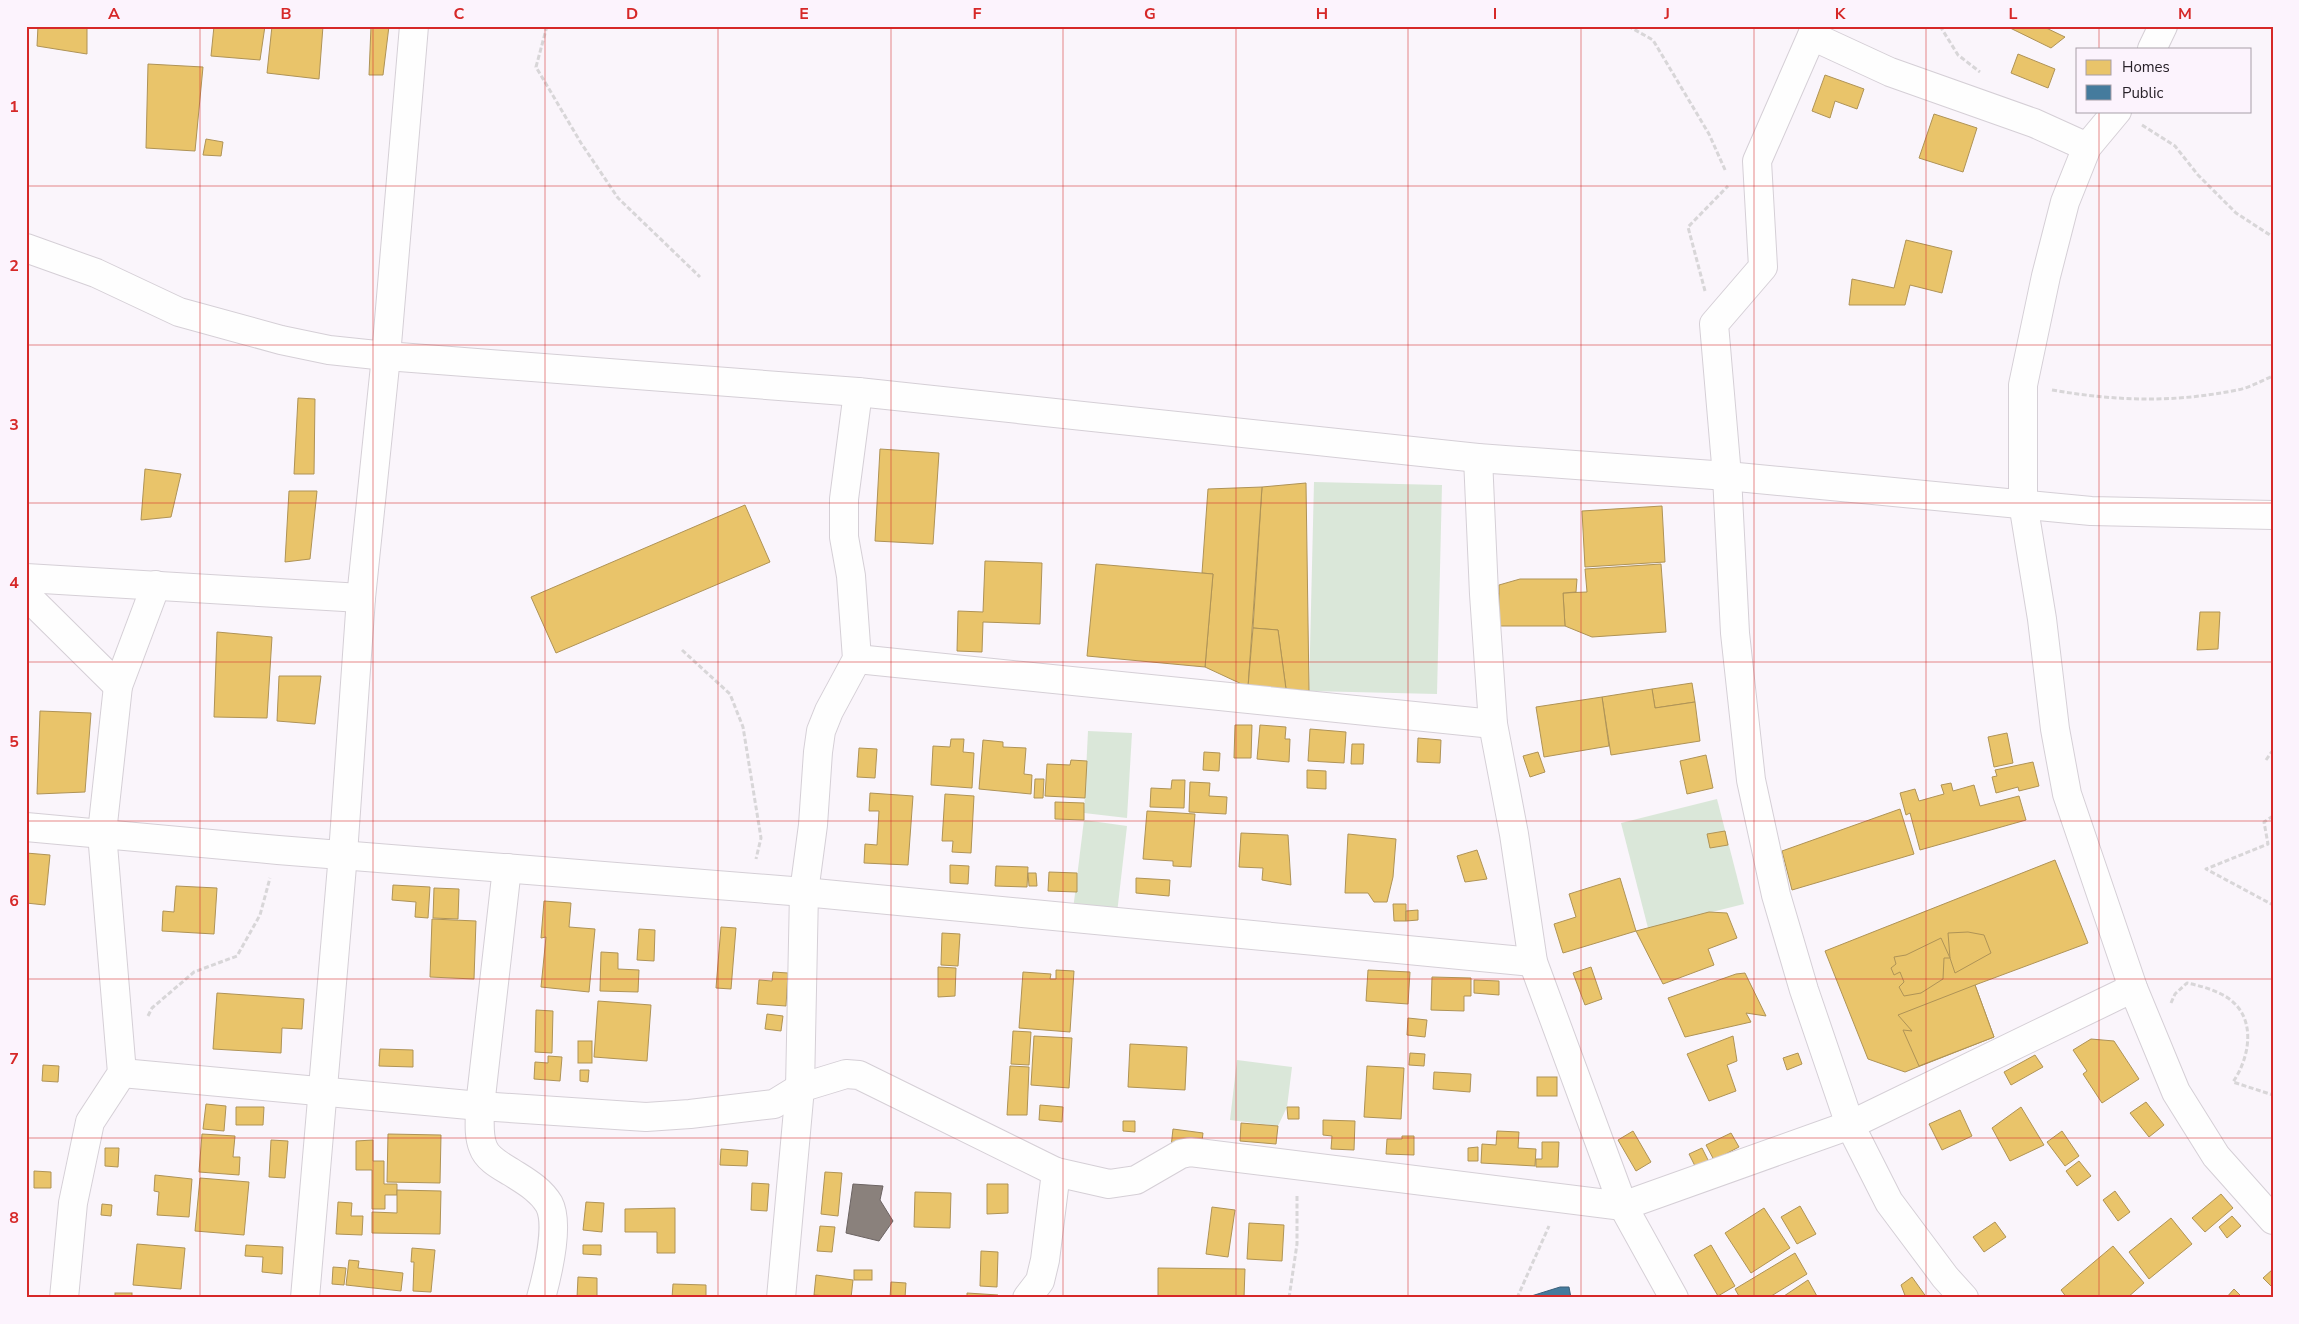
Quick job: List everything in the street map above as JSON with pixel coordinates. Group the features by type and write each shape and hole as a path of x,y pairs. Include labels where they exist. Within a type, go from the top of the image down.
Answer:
{"street":[{"path":"305,1298 343,854 362,598 386,356 414,26"},
{"path":"2152,48 2163,26"},
{"path":"1964,1298 1945,1277 1889,1202 1850,1125 1804,990 1776,895 1751,780 1735,633 1727,476 1714,324 1763,267 1757,161 1814,31 1890,72 2034,123 2087,147"},
{"path":"2127,116 2087,147 2065,202 2046,276 2023,385 2023,503 2042,619 2055,729 2067,794 2133,988 2176,1092 2216,1156 2273,1220"},
{"path":"26,248 96,273 179,312 281,340 329,350 858,392 1478,458 1727,476 2091,511 2273,515"},
{"path":"781,1298 800,1088 804,892 813,824 821,731 829,711 857,659 851,576 844,537 844,499 858,392"},
{"path":"1478,458 1484,594 1493,724 1514,834 1533,962 1623,1206 1674,1298"},
{"path":"26,578 362,598"},
{"path":"64,1298 73,1203 90,1122 122,1073 102,833 118,686 156,586"},
{"path":"26,596 118,686"},
{"path":"857,659 1493,724"},
{"path":"26,826 278,850 804,892 1533,962"},
{"path":"507,868 480,1106 480,1135 483,1149 496,1163 534,1187 550,1206 552,1242 541,1298"},
{"path":"122,1073 480,1106 646,1116 690,1114 774,1104 800,1088 846,1074 859,1075 1056,1172 1108,1184 1136,1180 1181,1154 1190,1152 1623,1206 1850,1125 2133,988"},
{"path":"1027,1298 1040,1281 1045,1260 1056,1172"}],"path":[{"path":"547,26 536,67 560,109 618,198 700,277"},
{"path":"1628,26 1653,40 1709,134 1728,175"},
{"path":"2127,116 2175,146 2198,175 2236,213 2273,237"},
{"path":"1714,324 1688,227 1731,183"},
{"path":"2023,385 2102,398 2167,400 2238,390 2273,376"},
{"path":"682,650 730,694 743,727 761,838 753,872 742,888"},
{"path":"2266,760 2273,750"},
{"path":"2273,816 2264,822 2268,844 2206,869 2273,905"},
{"path":"144,1023 152,1008 194,972 237,956 260,915 278,850"},
{"path":"2167,1010 2175,994 2187,983 2206,988 2229,998 2245,1019 2248,1044 2241,1069 2232,1082 2273,1095"},
{"path":"1290,1298 1298,1244 1299,1166"},
{"path":"1517,1298 1554,1214 1558,1197"}],"green space":[{"path":"1314,482 1442,485 1437,694 1309,691"},
{"path":"1088,731 1132,733 1127,818 1084,813"},
{"path":"1717,799 1744,904 1648,928 1621,823"},
{"path":"1084,820 1127,826 1116,922 1072,918"},
{"path":"1237,1060 1292,1067 1287,1107 1278,1126 1230,1120"}],"building: Homes":[{"path":"38,26 87,26 87,54 37,46"},
{"path":"214,26 265,26 260,60 211,56"},
{"path":"272,26 323,26 319,79 267,73"},
{"path":"371,26 389,26 383,75 369,75"},
{"path":"2006,26 2042,26 2065,37 2051,48"},
{"path":"2018,54 2055,69 2048,88 2011,73"},
{"path":"148,64 203,67 195,151 146,148"},
{"path":"1825,75 1864,89 1857,109 1835,101 1830,118 1812,111"},
{"path":"1934,114 1977,128 1963,172 1919,158"},
{"path":"206,139 223,142 221,156 203,155"},
{"path":"1906,240 1952,251 1942,293 1910,285 1905,305 1849,305 1852,279 1894,288"},
{"path":"298,398 315,399 314,474 294,474"},
{"path":"880,449 939,453 933,544 875,541"},
{"path":"145,469 181,474 171,517 141,520"},
{"path":"1306,483 1309,691 1286,689 1278,630 1253,628 1262,487"},
{"path":"1262,487 1248,687 1205,667 1213,574 1202,573 1208,489"},
{"path":"289,491 317,491 310,559 285,562"},
{"path":"745,505 770,562 556,653 531,597"},
{"path":"1662,506 1665,562 1585,567 1582,511"},
{"path":"985,561 1042,563 1040,624 983,622 982,652 957,651 958,611 983,612"},
{"path":"1096,564 1213,574 1205,667 1087,656"},
{"path":"1661,564 1666,632 1592,637 1565,626 1563,593 1587,592 1585,569"},
{"path":"1520,579 1577,579 1576,592 1563,593 1565,626 1499,626 1499,585"},
{"path":"2200,612 2220,612 2218,649 2197,650"},
{"path":"1253,628 1278,630 1286,689 1248,687"},
{"path":"217,632 272,637 267,718 214,717"},
{"path":"279,676 321,676 315,724 277,721"},
{"path":"1692,683 1695,702 1655,708 1652,689"},
{"path":"1652,689 1655,708 1695,702 1700,741 1611,755 1602,697"},
{"path":"1602,697 1609,746 1544,757 1536,707"},
{"path":"40,711 91,713 85,792 37,794"},
{"path":"1235,725 1252,725 1251,758 1234,758"},
{"path":"1260,725 1286,727 1285,739 1290,739 1289,762 1257,759"},
{"path":"1310,729 1346,732 1344,763 1308,761"},
{"path":"2007,733 2013,763 1994,767 1988,737"},
{"path":"1418,738 1441,740 1440,763 1417,762"},
{"path":"951,739 964,739 963,752 974,753 972,788 931,785 933,746 950,747"},
{"path":"983,740 1003,742 1003,747 1026,748 1024,774 1032,775 1031,794 979,789"},
{"path":"1352,744 1364,744 1363,764 1351,764"},
{"path":"859,748 877,749 875,778 857,777"},
{"path":"1204,752 1220,753 1219,771 1203,770"},
{"path":"1538,752 1545,772 1530,777 1523,756"},
{"path":"1706,755 1713,788 1687,794 1680,761"},
{"path":"1071,760 1087,761 1085,798 1045,796 1047,764 1070,765"},
{"path":"2033,762 2039,786 2019,791 2018,787 1996,793 1992,777 1997,776 1995,770"},
{"path":"1307,770 1326,771 1326,789 1307,788"},
{"path":"1035,779 1044,779 1043,798 1034,798"},
{"path":"1172,780 1185,780 1184,808 1150,807 1151,788 1171,789"},
{"path":"1190,782 1210,783 1209,796 1227,797 1226,814 1189,812"},
{"path":"1951,783 1953,791 1974,785 1980,806 2019,796 2026,820 1920,850 1910,813 1906,815 1900,793 1915,789 1919,801 1944,794 1941,785"},
{"path":"870,793 913,796 908,865 864,863 865,844 877,845 879,811 869,811"},
{"path":"945,794 974,796 971,853 952,852 953,841 942,841"},
{"path":"1055,802 1084,803 1084,820 1055,819"},
{"path":"1900,809 1914,854 1792,890 1782,851"},
{"path":"1147,811 1195,814 1191,867 1173,866 1173,861 1143,859"},
{"path":"1725,831 1728,845 1710,848 1707,834"},
{"path":"1241,833 1288,835 1291,885 1262,880 1263,868 1239,867"},
{"path":"1348,834 1396,839 1393,877 1387,902 1374,902 1368,893 1345,893"},
{"path":"1477,850 1487,879 1465,882 1457,856"},
{"path":"26,853 50,855 45,905 26,903"},
{"path":"2055,860 2088,943 1975,985 1994,1037 1905,1072 1868,1059 1825,951"},
{"path":"950,865 969,866 968,884 950,883"},
{"path":"996,866 1028,867 1027,887 995,886"},
{"path":"1049,872 1077,873 1077,892 1048,891"},
{"path":"1028,873 1036,873 1037,886 1029,886"},
{"path":"1136,878 1170,880 1169,896 1136,893"},
{"path":"1620,878 1636,931 1563,953 1554,924 1576,917 1569,894"},
{"path":"393,885 430,887 428,918 415,917 416,902 392,900"},
{"path":"176,886 217,888 214,934 162,931 163,911 174,912"},
{"path":"434,888 459,889 458,919 433,918"},
{"path":"544,901 571,903 569,927 595,929 589,992 541,987 546,937 541,938"},
{"path":"1393,904 1406,904 1406,921 1394,921"},
{"path":"1418,910 1418,920 1406,921 1406,911"},
{"path":"1709,912 1727,913 1737,938 1708,949 1714,965 1663,984 1636,931"},
{"path":"432,919 476,921 474,979 430,977"},
{"path":"721,927 736,928 731,989 716,988"},
{"path":"639,929 655,930 654,961 637,960"},
{"path":"1968,932 1984,935 1991,953 1955,973 1950,958 1948,933"},
{"path":"942,933 960,934 958,966 941,965"},
{"path":"1941,938 1950,958 1944,958 1943,979 1921,993 1904,996 1899,987 1904,982 1900,972 1894,975 1891,968 1896,964 1894,957 1906,955"},
{"path":"601,952 618,953 618,969 639,970 638,992 600,991"},
{"path":"938,967 956,968 955,996 938,997"},
{"path":"1591,967 1602,999 1585,1005 1573,973"},
{"path":"1056,970 1074,971 1070,1032 1019,1028 1023,972 1051,974 1050,979 1056,979"},
{"path":"1368,970 1410,972 1408,1004 1366,1001"},
{"path":"773,972 788,973 786,1006 757,1004 759,980 772,981"},
{"path":"1745,973 1766,1016 1746,1013 1751,1022 1685,1037 1668,998 1736,974"},
{"path":"1432,977 1471,978 1471,996 1464,996 1464,1011 1431,1010"},
{"path":"1474,980 1499,981 1499,995 1474,993"},
{"path":"1975,985 1994,1037 1919,1066 1903,1030 1912,1031 1898,1015"},
{"path":"217,993 304,999 302,1029 282,1028 281,1053 213,1049"},
{"path":"598,1001 651,1005 647,1061 594,1057"},
{"path":"536,1010 553,1011 552,1053 535,1052"},
{"path":"767,1014 783,1016 781,1031 765,1029"},
{"path":"1408,1018 1427,1020 1425,1037 1407,1035"},
{"path":"1013,1031 1031,1032 1029,1065 1011,1064"},
{"path":"1034,1036 1072,1038 1069,1088 1031,1085"},
{"path":"1733,1036 1737,1061 1727,1065 1736,1091 1709,1101 1687,1054"},
{"path":"2091,1039 2114,1041 2139,1079 2102,1103 2083,1074 2087,1071 2073,1050"},
{"path":"578,1041 592,1041 592,1063 578,1063"},
{"path":"1130,1044 1187,1047 1185,1090 1128,1087"},
{"path":"380,1049 413,1050 413,1067 379,1066"},
{"path":"1410,1053 1425,1054 1424,1066 1409,1065"},
{"path":"1798,1053 1802,1064 1787,1070 1783,1058"},
{"path":"2035,1055 2043,1067 2011,1085 2004,1072"},
{"path":"548,1056 562,1057 560,1081 534,1079 535,1062 548,1063"},
{"path":"43,1065 59,1066 58,1082 42,1081"},
{"path":"1010,1066 1029,1067 1027,1115 1007,1115"},
{"path":"1367,1066 1404,1068 1401,1119 1364,1117"},
{"path":"580,1070 589,1070 588,1082 580,1081"},
{"path":"1434,1072 1471,1074 1470,1092 1433,1089"},
{"path":"1537,1077 1557,1077 1557,1096 1537,1096"},
{"path":"2146,1102 2164,1125 2149,1137 2130,1113"},
{"path":"206,1104 226,1106 224,1131 203,1129"},
{"path":"1040,1105 1063,1107 1062,1122 1039,1120"},
{"path":"236,1107 264,1107 263,1125 236,1125"},
{"path":"1287,1107 1299,1107 1299,1119 1288,1119"},
{"path":"2021,1107 2044,1145 2010,1161 1992,1128"},
{"path":"1960,1110 1972,1136 1942,1150 1929,1124"},
{"path":"1323,1120 1355,1121 1354,1150 1331,1149 1332,1136 1323,1135"},
{"path":"1123,1121 1135,1121 1135,1132 1123,1131"},
{"path":"1241,1123 1278,1126 1276,1144 1240,1141"},
{"path":"1173,1129 1203,1133 1201,1150 1171,1147"},
{"path":"1497,1131 1519,1132 1518,1148 1536,1149 1535,1166 1481,1163 1482,1144 1496,1145"},
{"path":"1633,1131 1651,1162 1636,1171 1618,1140"},
{"path":"2062,1131 2079,1156 2065,1166 2047,1142"},
{"path":"1731,1133 1739,1147 1714,1160 1706,1145"},
{"path":"202,1134 235,1136 233,1157 240,1157 239,1175 199,1172"},
{"path":"388,1134 441,1135 440,1183 387,1182"},
{"path":"1402,1136 1414,1136 1414,1155 1386,1154 1387,1139 1402,1139"},
{"path":"271,1140 288,1141 285,1178 269,1177"},
{"path":"373,1140 373,1161 384,1161 384,1184 397,1184 397,1195 385,1195 385,1209 372,1209 372,1170 356,1170 356,1141"},
{"path":"1542,1142 1559,1142 1558,1167 1536,1167 1536,1159 1542,1159"},
{"path":"1478,1147 1478,1161 1468,1161 1468,1148"},
{"path":"105,1148 119,1148 118,1167 105,1166"},
{"path":"1702,1148 1709,1162 1696,1168 1689,1154"},
{"path":"721,1149 748,1151 747,1166 720,1165"},
{"path":"2079,1161 2091,1176 2077,1186 2066,1171"},
{"path":"34,1171 51,1172 51,1188 34,1188"},
{"path":"825,1172 842,1173 838,1216 821,1214"},
{"path":"155,1175 192,1179 189,1217 157,1215 159,1192 154,1191"},
{"path":"200,1178 249,1182 244,1235 195,1231"},
{"path":"752,1183 769,1184 767,1211 751,1210"},
{"path":"987,1184 1008,1184 1008,1213 987,1214"},
{"path":"397,1190 441,1191 440,1234 372,1233 372,1212 397,1213"},
{"path":"2115,1191 2130,1212 2118,1221 2103,1200"},
{"path":"915,1192 951,1193 950,1228 914,1227"},
{"path":"2221,1194 2233,1208 2205,1232 2192,1218"},
{"path":"338,1202 352,1203 351,1216 363,1216 362,1235 336,1234"},
{"path":"586,1202 604,1203 602,1232 583,1230"},
{"path":"102,1204 112,1205 111,1216 101,1215"},
{"path":"1800,1206 1816,1234 1797,1244 1781,1217"},
{"path":"1212,1207 1235,1210 1228,1257 1206,1254"},
{"path":"675,1208 675,1253 657,1253 657,1232 625,1232 625,1209"},
{"path":"1764,1208 1790,1248 1751,1273 1725,1233"},
{"path":"2232,1216 2241,1226 2227,1238 2219,1227"},
{"path":"2171,1218 2192,1244 2149,1279 2129,1252"},
{"path":"1995,1222 2006,1237 1984,1252 1973,1237"},
{"path":"1249,1223 1284,1225 1282,1261 1247,1259"},
{"path":"820,1226 835,1227 832,1252 817,1251"},
{"path":"137,1244 185,1248 181,1289 133,1285"},
{"path":"246,1245 283,1247 282,1274 262,1272 263,1257 245,1256"},
{"path":"583,1245 601,1245 601,1255 583,1254"},
{"path":"1711,1245 1735,1286 1718,1296 1694,1255"},
{"path":"2113,1246 2144,1283 2127,1298 2067,1298 2061,1290"},
{"path":"412,1248 435,1250 431,1292 413,1291 414,1262 411,1262"},
{"path":"981,1251 998,1252 997,1287 980,1286"},
{"path":"1795,1253 1807,1274 1768,1298 1740,1298 1735,1289"},
{"path":"349,1260 359,1261 358,1268 403,1273 401,1291 346,1285"},
{"path":"333,1267 346,1268 344,1285 332,1284"},
{"path":"1158,1268 1245,1269 1244,1298 1158,1298"},
{"path":"2273,1269 2273,1288 2263,1278"},
{"path":"854,1270 872,1270 872,1280 854,1280"},
{"path":"816,1275 853,1280 851,1298 814,1295"},
{"path":"578,1277 597,1278 597,1298 577,1298"},
{"path":"1912,1277 1927,1298 1906,1298 1901,1285"},
{"path":"1808,1280 1818,1298 1781,1298"},
{"path":"891,1282 906,1283 905,1298 890,1298"},
{"path":"673,1284 706,1285 706,1298 672,1298"},
{"path":"2234,1289 2243,1298 2226,1298"},
{"path":"115,1293 132,1293 132,1298 115,1298"},
{"path":"967,1293 998,1295 997,1298 967,1298"}],"building: Public":[{"path":"1560,1287 1569,1287 1571,1298 1525,1298"}],"building: Industry":[{"path":"853,1184 883,1186 880,1200 893,1221 879,1241 846,1233"}]}
